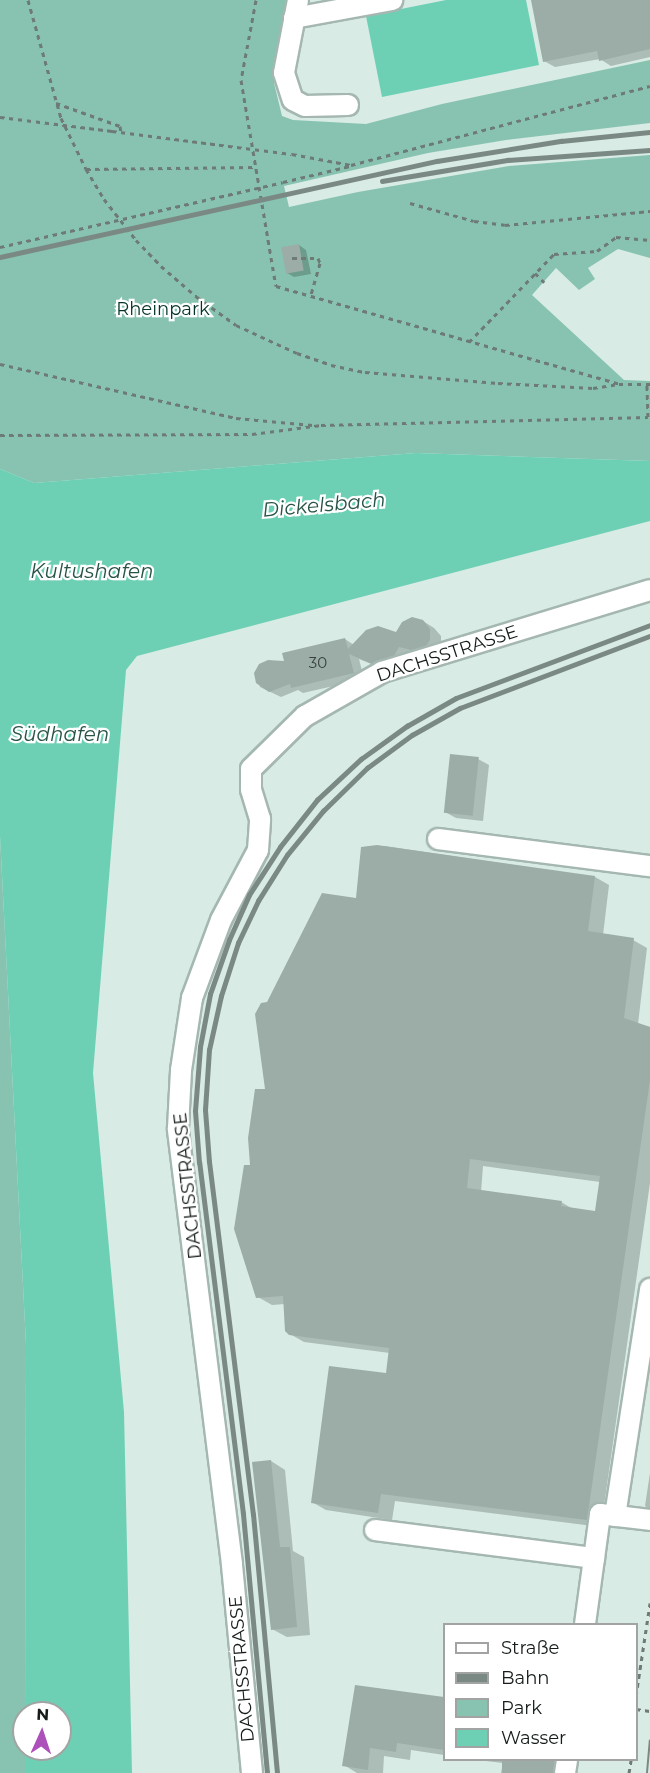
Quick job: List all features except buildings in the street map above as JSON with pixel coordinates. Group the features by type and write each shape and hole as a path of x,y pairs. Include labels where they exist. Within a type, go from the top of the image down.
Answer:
{"lane":[{"path":"348,105 304,106 293,100 284,73 296,9 392,0"},
{"name":"DACHSSTRASSE","path":"252,1773 232,1564 178,1128 181,1070 192,999 221,920 258,850 260,819 251,789 251,769 305,716 382,672 650,591"},
{"path":"438,839 650,866"},
{"path":"615,1516 650,1289"},
{"path":"585,1623 600,1514 650,1520"},
{"path":"375,1530 594,1558"}],"path":[{"path":"0,435 252,434 321,425 648,417 648,384 619,384 593,388 416,379 342,368 297,353 236,324 197,297 168,272 136,240 104,199 86,169 56,103 28,0"},
{"path":"256,0 242,75 255,167 276,286 619,384"},
{"path":"0,247 283,182 650,86"},
{"path":"56,103 120,126 121,133"},
{"path":"0,117 351,165"},
{"path":"86,169 255,167"},
{"path":"410,203 474,221 506,225 650,211"},
{"path":"469,342 554,254 597,251 616,237 650,240"},
{"path":"292,258 318,258 320,263 311,296"},
{"path":"535,273 544,282"},
{"path":"0,364 236,418 321,425"},
{"path":"638,1683 650,1603"}],"green space":[{"name":"Rheinpark","path":"0,0 290,0 274,83 282,116 293,120 366,124 442,104 650,60 650,123 506,140 428,153 284,186 289,207 358,192 509,166 650,155 650,258 618,249 588,268 595,279 579,290 556,268 532,295 624,380 650,381 650,461 416,453 34,483 0,469"},
{"path":"0,836 26,1344 25,1701 12,1701 12,1761 25,1761 25,1773 0,1773"}],"water":[{"path":"446,0 526,0 539,65 382,97 366,16"},
{"path":"416,453 650,461 650,521 137,656 126,670 93,1073 124,1412 132,1773 25,1773 25,1761 72,1761 72,1701 25,1701 26,1344 0,836 0,469 34,483"}],"tram line":[{"path":"647,1773 650,1741"}],"railway":[{"path":"0,257 437,161 561,141 650,132"},
{"path":"382,181 508,160 650,150"},
{"path":"267,1773 243,1514 199,1163 195,1111 200,1047 210,994 229,940 249,895 280,847 317,800 361,759 407,726 456,698 650,625"},
{"path":"277,1773 253,1515 209,1162 205,1110 209,1050 221,996 238,943 258,901 287,855 323,811 367,768 412,735 460,708 650,636"}],"water label":[{"name":"Dickelsbach","path":"324,505"},
{"name":"Kultushafen","path":"92,571"},
{"name":"Südhafen","path":"60,734"}]}
